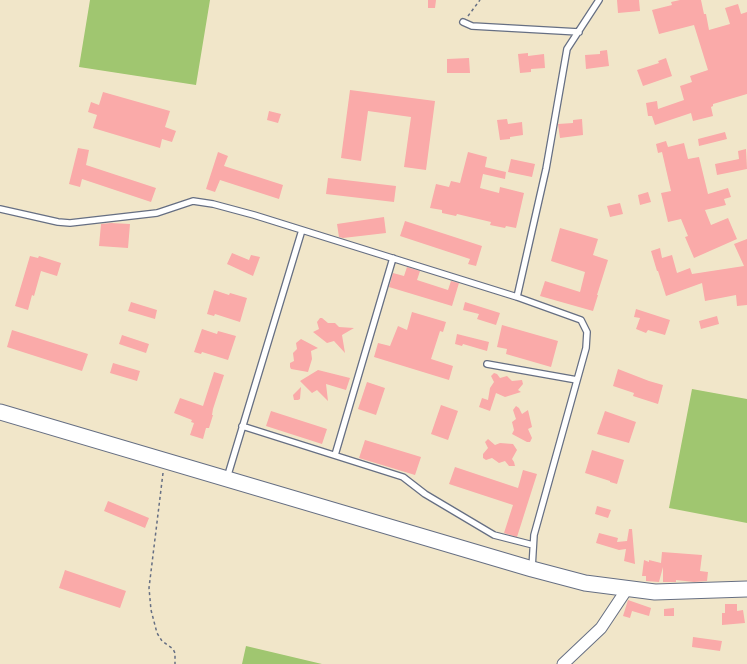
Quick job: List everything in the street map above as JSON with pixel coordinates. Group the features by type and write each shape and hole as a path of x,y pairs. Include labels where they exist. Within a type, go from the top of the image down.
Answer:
{"main road":[{"path":"0,412 532,569 585,583 655,592 747,589"}],"street":[{"path":"563,664 601,628 628,588"}],"lane":[{"path":"517,297 546,169 567,49 599,0"},
{"path":"463,22 472,26 579,32"},
{"path":"0,209 58,222 70,223 157,213 193,201 213,204 254,215 517,297 580,320 587,332 586,348 534,535 532,569"},
{"path":"227,478 302,230"},
{"path":"335,455 393,258"},
{"path":"487,364 577,380"},
{"path":"242,426 404,477 425,494 494,535 533,545"}],"path":[{"path":"463,22 480,0"},
{"path":"165,460 149,588 151,610 157,633 162,641 173,649 175,653 175,664"}],"green space":[{"path":"90,0 210,0 196,85 79,67"},
{"path":"692,389 747,399 747,523 669,508"},
{"path":"246,646 322,664 242,664"}],"building":[{"path":"428,0 436,0 435,8 428,8"},
{"path":"617,0 639,0 640,11 618,13"},
{"path":"680,0 701,0 704,14 706,14 709,30 730,24 725,8 738,4 741,14 747,12 747,94 713,104 711,107 713,116 693,121 691,113 655,125 652,116 648,116 646,103 657,101 658,109 684,100 680,86 692,82 690,76 708,70 694,25 659,34 652,10 672,5 671,2"},
{"path":"607,50 609,66 586,69 585,55 600,54 600,51"},
{"path":"528,53 528,56 544,54 545,68 531,69 531,72 520,73 518,54"},
{"path":"469,58 470,73 447,73 447,59"},
{"path":"666,58 672,76 643,86 637,70 659,63 658,61"},
{"path":"350,90 435,101 426,170 404,167 411,117 368,111 361,161 341,158"},
{"path":"103,92 170,111 165,127 176,131 172,142 162,139 160,148 93,128 97,115 88,112 91,102 99,105"},
{"path":"269,111 281,114 278,123 267,120"},
{"path":"507,119 508,124 522,122 523,135 500,140 497,120"},
{"path":"582,119 583,135 560,138 558,124 573,123 573,120"},
{"path":"725,132 727,139 699,146 698,139"},
{"path":"666,141 668,147 684,143 688,159 699,157 708,194 728,188 731,197 724,199 726,205 705,210 711,225 728,218 737,239 694,258 685,237 688,236 681,219 668,222 661,193 671,191 662,152 658,153 656,144"},
{"path":"78,148 89,150 86,165 156,188 151,202 82,179 80,187 69,184"},
{"path":"746,149 747,169 717,175 715,164 739,159 738,151"},
{"path":"218,152 228,156 224,166 283,185 279,199 220,180 215,192 206,189"},
{"path":"468,152 487,157 485,167 506,172 505,179 483,174 480,188 499,193 500,187 524,193 516,228 506,226 505,228 490,225 491,222 457,214 456,216 442,213 442,210 430,208 436,184 449,187 451,181 460,183"},
{"path":"511,159 535,164 532,177 508,172"},
{"path":"328,178 396,186 394,202 326,194"},
{"path":"648,192 651,202 640,205 638,195"},
{"path":"620,203 623,214 610,217 607,206"},
{"path":"384,217 386,233 343,238 339,237 337,224"},
{"path":"405,221 482,246 476,266 468,264 470,259 400,236"},
{"path":"101,224 130,224 128,248 99,246"},
{"path":"560,228 598,239 593,255 608,260 593,311 540,296 545,281 580,292 585,272 551,261"},
{"path":"747,239 747,305 737,306 736,295 705,301 702,283 666,296 651,251 660,248 662,258 672,255 677,273 690,268 692,274 744,266 734,244"},
{"path":"232,253 249,260 251,255 260,257 253,276 227,264"},
{"path":"30,256 38,258 39,256 61,263 57,276 41,271 34,296 32,295 28,310 15,306"},
{"path":"407,267 420,271 417,280 448,290 451,281 459,283 452,306 389,287 393,273 404,276"},
{"path":"214,290 229,295 230,293 247,298 240,322 215,314 214,316 207,314"},
{"path":"131,302 157,310 155,319 128,311"},
{"path":"465,302 500,313 496,325 477,319 479,314 463,310"},
{"path":"636,309 670,320 665,335 648,330 646,333 636,329 640,318 634,317"},
{"path":"412,312 446,322 443,332 440,331 431,359 453,366 449,380 374,357 378,343 390,346 398,326 407,330"},
{"path":"717,316 719,324 701,329 699,321"},
{"path":"320,318 328,323 335,323 339,327 354,328 342,335 345,353 334,341 327,343 313,332 319,329 317,322"},
{"path":"502,325 558,341 551,367 506,354 507,349 497,347"},
{"path":"202,329 217,334 218,331 236,336 228,360 202,352 201,354 194,352"},
{"path":"12,330 88,354 82,371 7,347"},
{"path":"457,334 489,342 487,351 463,344 462,346 455,344"},
{"path":"122,335 149,344 146,353 119,344"},
{"path":"301,339 318,348 311,351 312,359 308,372 291,369 290,367 290,363 294,361 293,353 297,349 296,343"},
{"path":"113,363 140,371 137,381 110,373"},
{"path":"618,369 663,385 658,404 633,396 634,393 613,386"},
{"path":"318,370 350,378 346,390 326,384 328,401 317,390 312,393 300,381"},
{"path":"214,372 224,375 213,409 213,415 209,428 206,428 203,439 190,435 194,423 191,422 192,420 174,413 180,398 203,406"},
{"path":"494,373 500,378 507,376 512,381 522,380 523,384 518,390 521,392 505,397 496,393 490,411 479,407 482,398 488,400 490,388 494,382 491,376"},
{"path":"367,382 385,388 376,415 358,409"},
{"path":"301,387 300,399 294,400 293,395"},
{"path":"441,405 458,411 448,440 431,434"},
{"path":"516,406 522,414 528,410 532,427 528,429 532,438 530,442 527,442 512,434 514,430 512,422 516,419 513,410"},
{"path":"271,411 327,429 322,444 266,426"},
{"path":"605,411 636,422 629,443 597,434"},
{"path":"488,439 495,445 500,443 513,444 517,450 512,459 515,466 509,466 505,461 499,463 492,458 486,460 483,458 483,454 488,448 485,442"},
{"path":"365,440 421,457 415,475 359,458"},
{"path":"592,450 624,460 617,484 585,473"},
{"path":"455,467 518,488 523,470 537,474 517,537 504,533 513,505 449,484"},
{"path":"108,501 149,518 145,528 104,511"},
{"path":"597,506 611,510 608,518 595,514"},
{"path":"629,529 632,529 635,564 624,561 626,549 619,550 596,543 599,533 618,538 617,542 627,541"},
{"path":"662,552 702,555 700,571 708,572 707,581 694,582 676,580 676,582 663,582 663,567 659,582 646,581 646,576 642,576 644,560 661,563"},
{"path":"65,570 126,591 120,608 59,588"},
{"path":"628,600 651,608 649,616 632,611 630,618 623,616"},
{"path":"725,604 737,604 737,611 743,610 745,623 722,625 722,613 725,613"},
{"path":"674,608 674,616 664,616 664,609"},
{"path":"693,637 722,641 720,651 692,647"}]}
